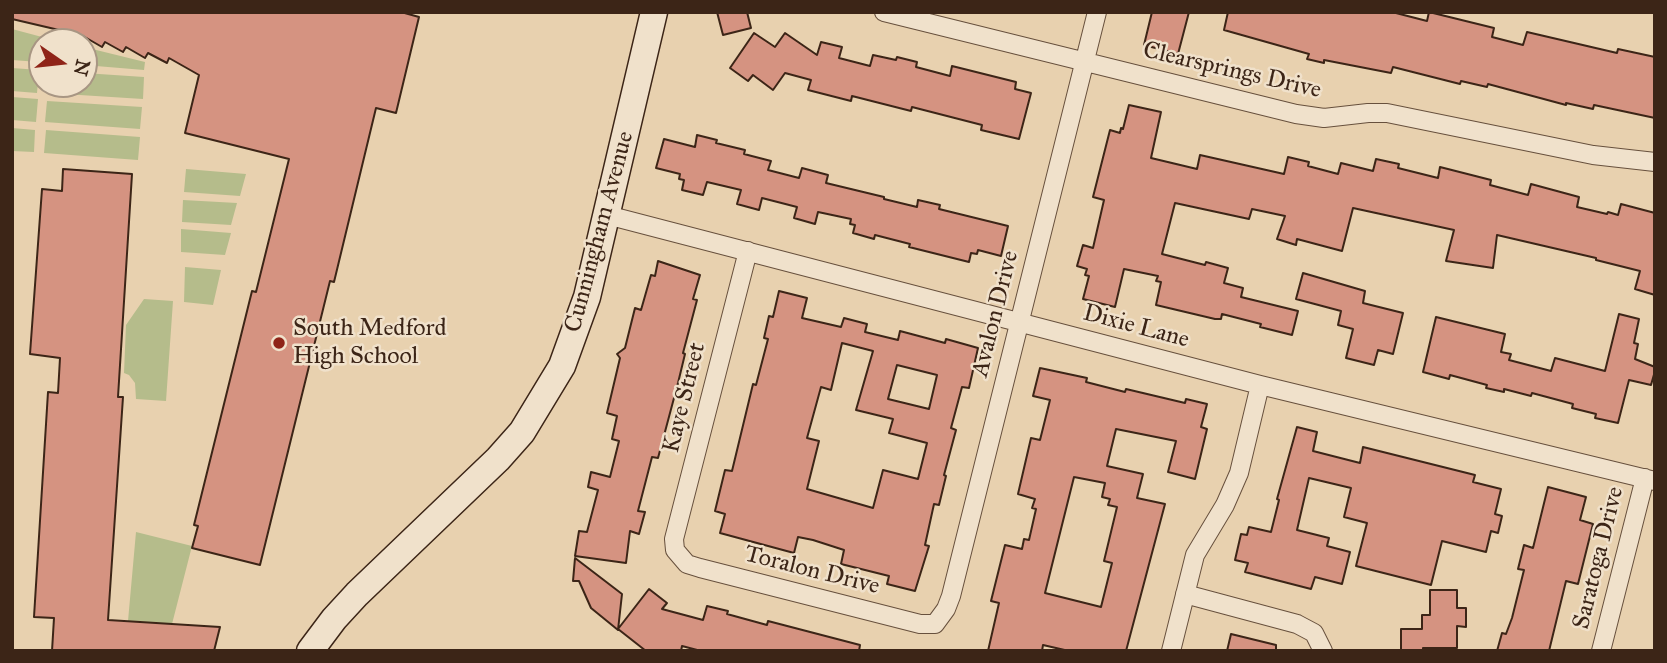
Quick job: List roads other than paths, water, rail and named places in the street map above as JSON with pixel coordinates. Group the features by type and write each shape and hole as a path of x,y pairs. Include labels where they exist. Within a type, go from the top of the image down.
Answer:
{"main road":[{"name":"Cunningham Avenue","path":"310,651 357,594 498,459 522,432 562,366 587,297 654,12"}],"street":[{"name":"Clearsprings Drive","path":"884,12 1296,114 1324,118 1387,113 1593,155 1655,162"},
{"name":"Avalon Drive","path":"936,624 951,596 1097,12"},
{"name":"Dixie Lane","path":"607,215 1260,385 1650,480"},
{"name":"Kaye Street","path":"680,557 675,550 674,539 748,251"},
{"path":"1171,651 1195,555 1225,505 1239,473 1260,385"},
{"name":"Saratoga Drive","path":"1601,651 1650,480"},
{"name":"Toralon Drive","path":"680,557 687,564 700,568 919,624 936,624"},
{"path":"1185,594 1297,624 1314,634 1323,651"}],"place":[{"name":"South Medford High School","path":"279,343"}]}
